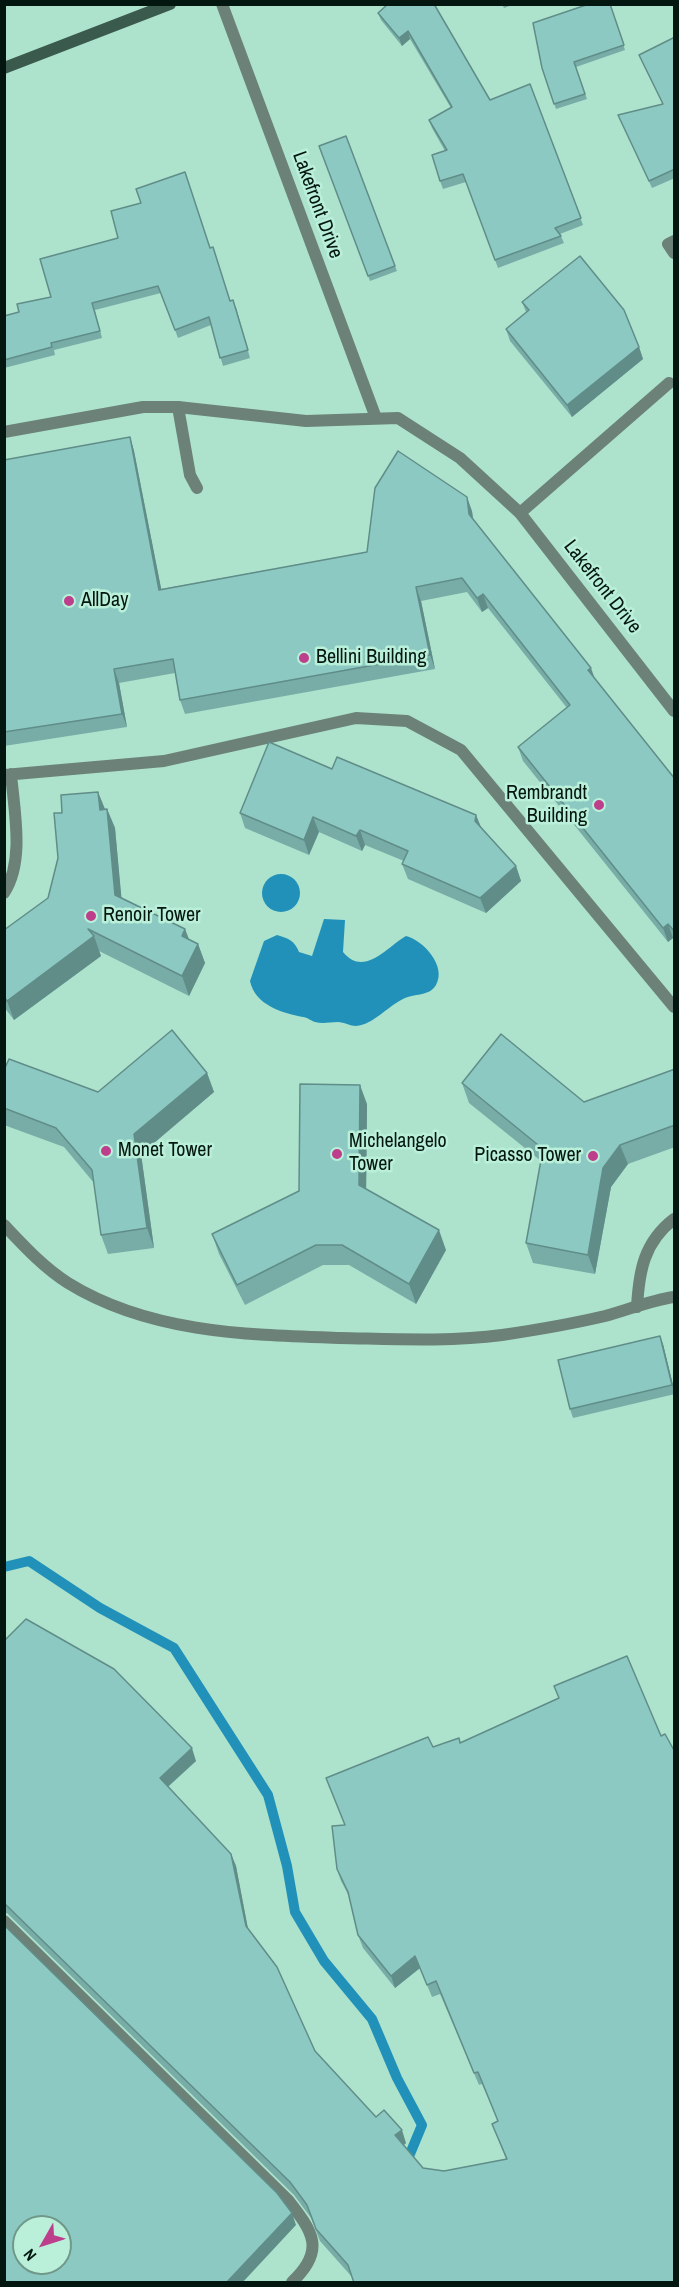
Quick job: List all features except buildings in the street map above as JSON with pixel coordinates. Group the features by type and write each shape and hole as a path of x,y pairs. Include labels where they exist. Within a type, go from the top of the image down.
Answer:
{"main road":[{"path":"4,68 170,4"}],"street":[{"name":"Lakefront Drive","path":"222,4 376,418"},
{"path":"520,513 669,383"},
{"name":"Lakefront Drive","path":"4,432 143,407 178,407 282,420 328,422 398,418 460,458 520,513 675,711"},
{"path":"178,407 190,475 197,488"},
{"path":"4,893 14,870 16,851 8,774 164,761 356,718 407,721 461,750 675,1006"},
{"path":"637,1307 639,1280 645,1252 661,1229 675,1219"},
{"path":"4,1225 33,1256 67,1282 95,1298 165,1323 200,1329 297,1337 440,1341 512,1333 675,1297"},
{"path":"4,1921 288,2200 309,2227 315,2243 309,2261 292,2283"}],"water":[{"path":"281,874 294,880 300,893 294,906 281,912 268,906 262,893 268,880"},
{"path":"324,919 345,920 343,952 359,962 376,957 406,936 413,938 426,948 436,962 439,978 436,985 425,993 397,1002 374,1019 356,1026 340,1022 315,1022 278,1010 263,1002 257,996 250,981 264,941 277,935 281,936 293,943 299,952 312,956"}],"waterway":[{"path":"4,1567 29,1561 100,1608 174,1648 268,1795 287,1866 295,1912 324,1961 372,2019 397,2078 422,2125 405,2166"}],"place":[{"name":"AllDay","path":"69,601"},
{"name":"Bellini Building","path":"304,658"},
{"name":"Rembrandt Building","path":"599,805"},
{"name":"Renoir Tower","path":"91,916"},
{"name":"Monet Tower","path":"106,1151"},
{"name":"Michelangelo Tower","path":"337,1154"},
{"name":"Picasso Tower","path":"593,1156"}]}
